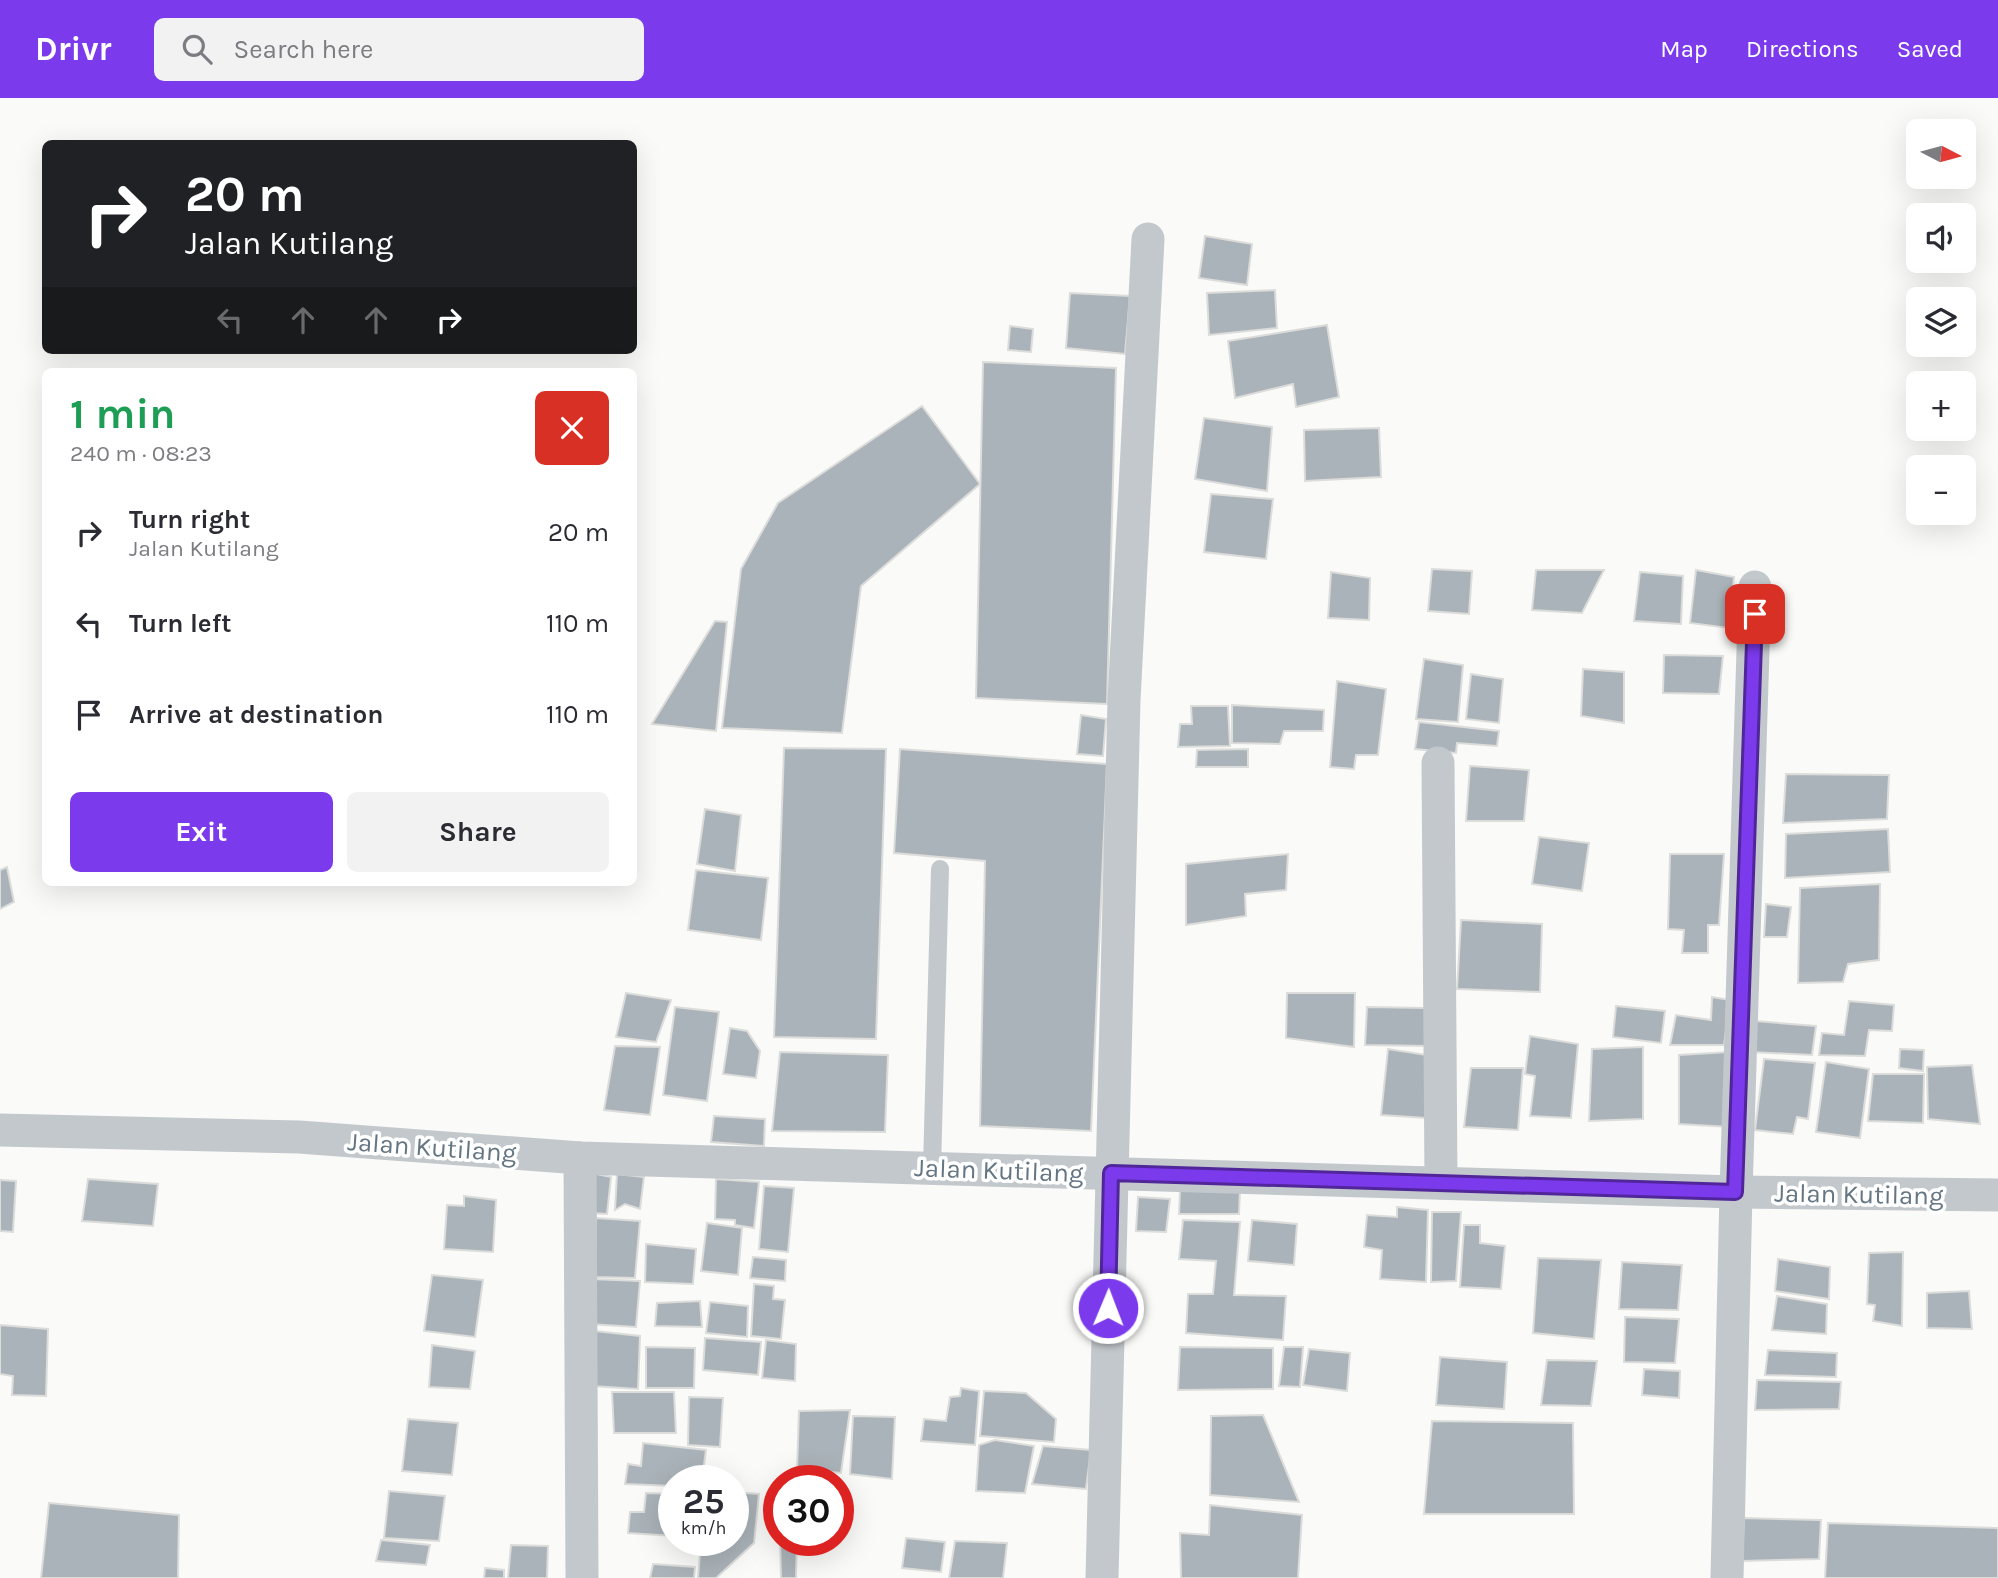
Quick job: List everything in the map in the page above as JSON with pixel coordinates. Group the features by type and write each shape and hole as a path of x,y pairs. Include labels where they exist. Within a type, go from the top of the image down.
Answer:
{"street":[{"path":"1102,1578 1124,700 1148,239"},
{"path":"1727,1578 1735,1192 1755,587"},
{"path":"1438,763 1441,1183"},
{"name":"Jalan Kutilang","path":"0,1130 299,1137 580,1158 1735,1192 1998,1195"},
{"path":"580,1158 582,1578"}],"lane":[{"path":"932,1168 940,869"}],"building":[{"path":"1205,236 1252,244 1247,285 1199,278"},
{"path":"1275,290 1277,328 1209,335 1207,293"},
{"path":"1070,293 1130,296 1125,354 1066,348"},
{"path":"1327,325 1339,397 1296,407 1293,384 1235,398 1228,341"},
{"path":"1010,326 1033,329 1031,352 1008,350"},
{"path":"983,362 1116,368 1107,704 976,698"},
{"path":"922,406 980,484 861,586 842,733 722,728 741,569 778,503"},
{"path":"1204,418 1272,427 1267,491 1195,479"},
{"path":"1379,428 1381,477 1305,481 1304,430"},
{"path":"1211,494 1273,499 1266,559 1204,552"},
{"path":"1432,569 1472,571 1469,614 1428,611"},
{"path":"1536,570 1604,570 1582,613 1532,610"},
{"path":"1696,570 1734,577 1729,628 1690,623"},
{"path":"1331,572 1370,578 1369,620 1328,618"},
{"path":"1640,572 1683,576 1681,624 1634,621"},
{"path":"715,621 727,622 716,731 652,724"},
{"path":"1664,655 1723,656 1719,694 1663,693"},
{"path":"1424,659 1463,665 1458,722 1416,719"},
{"path":"1583,669 1624,672 1624,723 1581,716"},
{"path":"1471,674 1503,679 1499,723 1466,719"},
{"path":"1337,681 1386,689 1378,755 1356,755 1354,769 1330,767"},
{"path":"1232,705 1324,710 1323,731 1284,731 1280,744 1232,743"},
{"path":"1191,706 1228,706 1230,746 1178,747 1180,724 1192,724"},
{"path":"1081,715 1106,719 1103,756 1077,754"},
{"path":"1419,722 1499,731 1497,746 1457,743 1456,753 1415,749"},
{"path":"784,748 886,749 876,1039 774,1037"},
{"path":"900,749 1107,764 1091,1131 980,1126 985,861 894,853"},
{"path":"1248,749 1248,767 1196,767 1197,750"},
{"path":"1470,766 1529,770 1524,821 1466,821"},
{"path":"1786,774 1889,775 1887,819 1783,823"},
{"path":"705,809 741,815 735,871 697,864"},
{"path":"1888,829 1890,872 1785,878 1786,834"},
{"path":"1539,837 1589,843 1582,891 1532,884"},
{"path":"1288,854 1286,890 1245,894 1246,916 1186,925 1186,864"},
{"path":"1670,854 1724,854 1719,925 1708,925 1708,953 1682,953 1684,930 1668,929"},
{"path":"7,867 14,902 0,909 0,870"},
{"path":"696,870 768,878 761,940 688,930"},
{"path":"1880,884 1879,960 1848,964 1843,982 1798,983 1800,888"},
{"path":"1766,904 1791,907 1787,937 1764,937"},
{"path":"1461,920 1542,924 1540,992 1457,989"},
{"path":"626,993 671,1000 656,1042 616,1037"},
{"path":"1287,993 1355,993 1354,1047 1286,1038"},
{"path":"1712,997 1730,1000 1724,1045 1670,1045 1676,1015 1711,1020"},
{"path":"1849,1001 1894,1005 1892,1031 1869,1030 1865,1056 1819,1055 1822,1033 1844,1035"},
{"path":"1616,1006 1665,1011 1661,1043 1613,1037"},
{"path":"675,1007 719,1012 707,1101 663,1095"},
{"path":"1367,1007 1428,1008 1428,1046 1365,1045"},
{"path":"1755,1021 1816,1026 1812,1055 1751,1052"},
{"path":"730,1028 747,1031 760,1051 756,1078 723,1074"},
{"path":"1530,1036 1578,1044 1571,1118 1530,1116 1535,1076 1525,1074"},
{"path":"615,1046 660,1047 650,1115 604,1110"},
{"path":"1643,1047 1643,1119 1589,1121 1592,1049"},
{"path":"1388,1049 1433,1056 1426,1118 1381,1115"},
{"path":"1900,1049 1924,1050 1923,1071 1899,1068"},
{"path":"780,1052 888,1055 885,1132 772,1131"},
{"path":"1729,1052 1730,1127 1679,1124 1679,1055"},
{"path":"1764,1059 1815,1063 1808,1119 1797,1117 1793,1134 1755,1130"},
{"path":"1826,1062 1869,1069 1860,1138 1816,1132"},
{"path":"1972,1065 1980,1124 1928,1119 1927,1067"},
{"path":"1471,1068 1523,1068 1518,1130 1464,1127"},
{"path":"1873,1074 1924,1074 1923,1123 1868,1121"},
{"path":"714,1116 765,1119 764,1146 711,1142"},
{"path":"592,1173 611,1177 607,1214 591,1213"},
{"path":"617,1174 644,1177 640,1209 625,1204 615,1210"},
{"path":"88,1179 158,1184 153,1226 82,1221"},
{"path":"716,1179 759,1182 754,1228 735,1225 735,1220 715,1219"},
{"path":"0,1180 16,1181 13,1232 0,1231"},
{"path":"764,1186 794,1188 788,1252 759,1249"},
{"path":"1240,1189 1239,1214 1179,1214 1180,1190"},
{"path":"464,1196 496,1200 493,1252 444,1249 447,1205 464,1206"},
{"path":"1138,1197 1170,1199 1166,1232 1136,1231"},
{"path":"1397,1207 1428,1210 1426,1282 1380,1279 1382,1250 1364,1247 1367,1215 1397,1217"},
{"path":"1432,1212 1461,1212 1456,1281 1431,1282"},
{"path":"596,1218 640,1221 635,1278 595,1277"},
{"path":"1183,1220 1240,1222 1234,1295 1286,1296 1283,1340 1186,1333 1188,1294 1213,1294 1216,1261 1179,1259"},
{"path":"1252,1220 1297,1224 1294,1265 1248,1261"},
{"path":"707,1223 742,1228 738,1275 701,1271"},
{"path":"1464,1225 1480,1225 1480,1243 1505,1246 1501,1289 1460,1287"},
{"path":"646,1244 696,1249 693,1284 645,1282"},
{"path":"1903,1252 1902,1326 1873,1321 1875,1305 1867,1304 1869,1253"},
{"path":"753,1257 786,1260 785,1281 750,1278"},
{"path":"1538,1258 1601,1260 1594,1339 1533,1333"},
{"path":"1778,1259 1830,1267 1829,1299 1775,1291"},
{"path":"1622,1262 1682,1265 1678,1310 1619,1309"},
{"path":"432,1275 483,1280 475,1337 424,1331"},
{"path":"591,1279 640,1281 636,1327 589,1324"},
{"path":"754,1284 774,1286 773,1299 785,1300 781,1339 751,1336"},
{"path":"1969,1291 1972,1329 1927,1328 1927,1293"},
{"path":"1777,1296 1827,1304 1826,1334 1772,1330"},
{"path":"700,1301 702,1327 655,1326 657,1303"},
{"path":"710,1302 748,1306 747,1337 706,1333"},
{"path":"1625,1317 1679,1319 1675,1363 1624,1362"},
{"path":"0,1325 48,1329 46,1396 12,1395 13,1376 0,1374"},
{"path":"595,1331 640,1336 638,1389 592,1386"},
{"path":"705,1338 761,1342 758,1375 703,1370"},
{"path":"766,1340 796,1344 795,1381 762,1378"},
{"path":"432,1345 475,1351 470,1389 429,1387"},
{"path":"646,1347 695,1348 694,1388 646,1388"},
{"path":"1180,1347 1273,1348 1273,1389 1178,1390"},
{"path":"1284,1347 1303,1347 1300,1387 1279,1386"},
{"path":"1309,1349 1350,1353 1347,1391 1303,1385"},
{"path":"1768,1350 1837,1353 1836,1377 1765,1375"},
{"path":"1440,1357 1507,1362 1504,1409 1436,1405"},
{"path":"1547,1360 1597,1361 1591,1406 1541,1405"},
{"path":"1644,1369 1680,1371 1679,1398 1642,1395"},
{"path":"1757,1380 1841,1382 1839,1409 1755,1410"},
{"path":"961,1388 979,1391 975,1445 921,1441 924,1419 946,1421 950,1397 960,1396"},
{"path":"984,1391 1026,1393 1056,1419 1054,1442 980,1436"},
{"path":"612,1392 674,1392 676,1433 614,1433"},
{"path":"689,1397 723,1398 720,1447 688,1445"},
{"path":"850,1410 842,1465 797,1465 799,1411"},
{"path":"1263,1415 1299,1502 1210,1495 1211,1416"},
{"path":"853,1416 895,1417 892,1479 854,1474 854,1465 850,1465"},
{"path":"408,1419 458,1423 452,1475 402,1471"},
{"path":"1432,1421 1573,1423 1574,1514 1424,1514"},
{"path":"995,1440 1034,1446 1025,1493 976,1491 979,1445"},
{"path":"643,1443 706,1450 704,1465 658,1465 658,1485 625,1484 628,1464 641,1466"},
{"path":"1043,1446 1091,1450 1086,1489 1032,1484"},
{"path":"389,1491 445,1496 439,1541 384,1538"},
{"path":"646,1493 658,1493 658,1535 628,1533 630,1512 644,1512"},
{"path":"749,1493 759,1494 754,1543 749,1548"},
{"path":"49,1503 179,1515 178,1578 41,1578"},
{"path":"1210,1505 1302,1515 1298,1578 1181,1578 1180,1533 1209,1535"},
{"path":"1744,1518 1821,1520 1819,1559 1742,1561"},
{"path":"1828,1523 1998,1528 1998,1578 1825,1578"},
{"path":"906,1538 945,1542 941,1572 902,1568"},
{"path":"381,1540 430,1545 426,1565 376,1561"},
{"path":"955,1541 1007,1543 1003,1578 949,1578"},
{"path":"511,1545 548,1546 547,1578 508,1578"},
{"path":"700,1556 740,1556 716,1578 698,1578"},
{"path":"780,1556 797,1556 796,1578 781,1578"},
{"path":"653,1564 695,1567 694,1578 650,1578"},
{"path":"485,1568 504,1570 504,1578 484,1578"}],"route":[{"path":"1108,1308 1111,1173 1735,1192 1755,614"}]}
